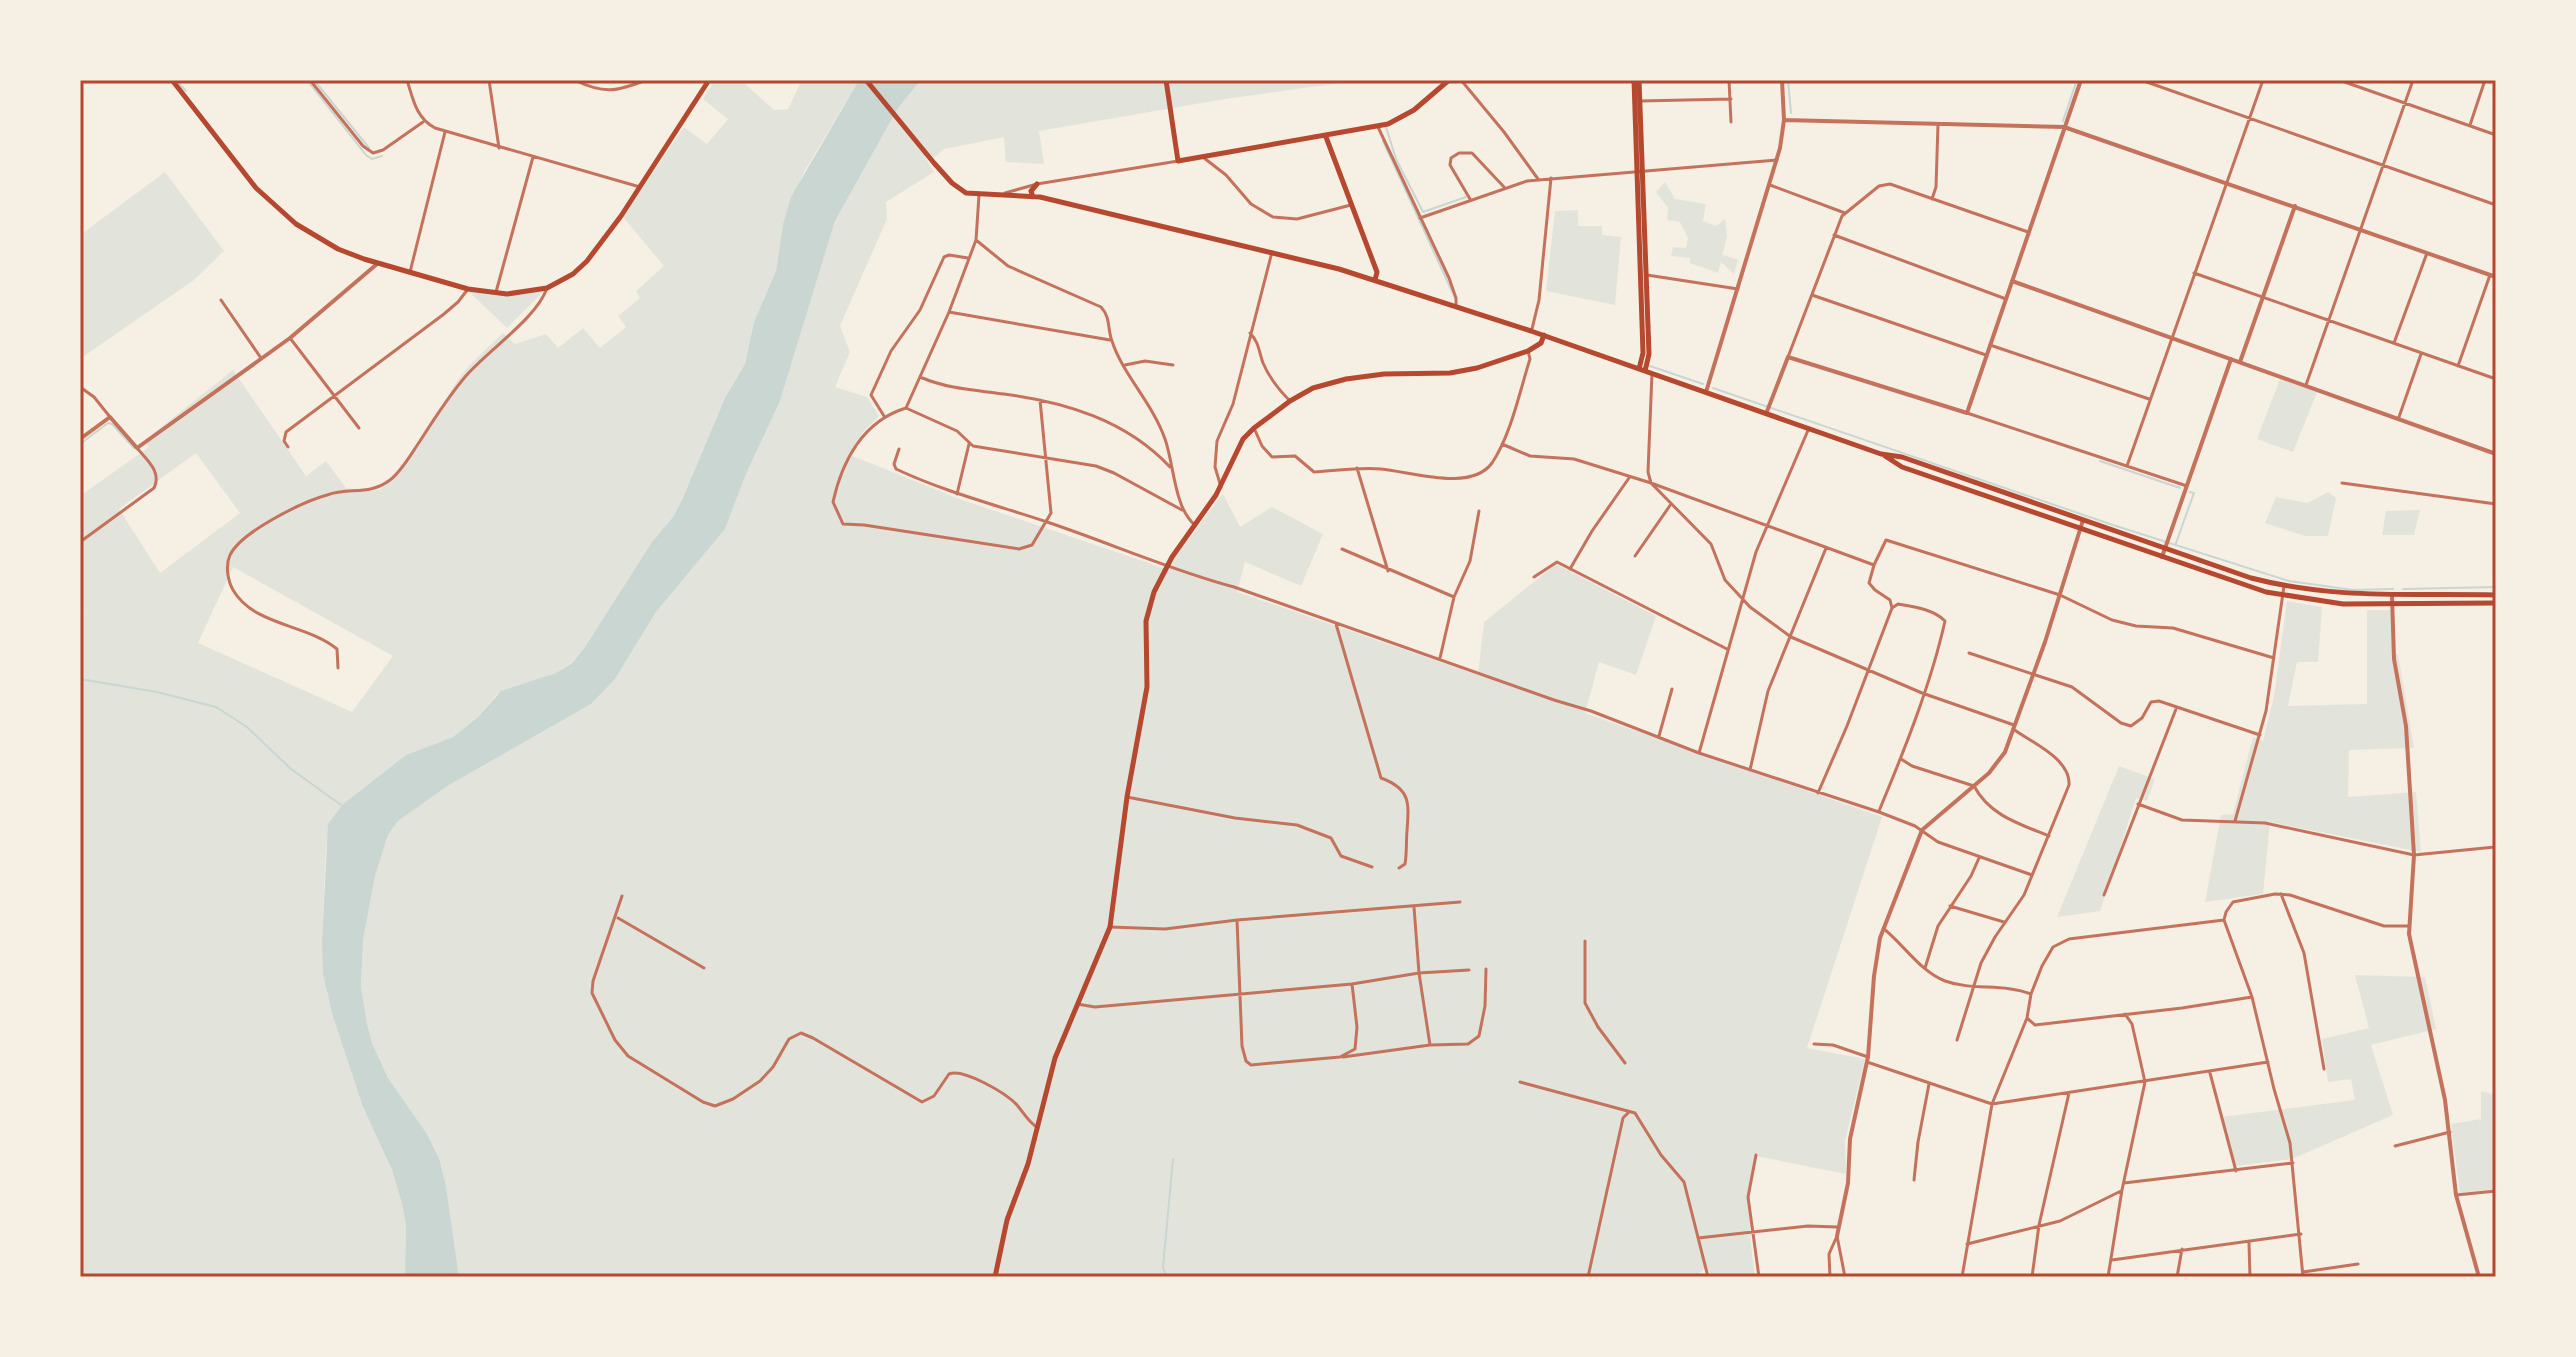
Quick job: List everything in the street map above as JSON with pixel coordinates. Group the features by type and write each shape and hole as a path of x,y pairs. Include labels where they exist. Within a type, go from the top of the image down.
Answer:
{"main road":[{"path":"172,80 245,175 275,208 324,241 377,264 496,294 518,294 547,288 573,274 587,261 611,231 706,82"},
{"path":"866,80 927,155 956,187 966,193 1033,197 1273,252 1375,280 1456,305 1881,454 1902,457 2251,578 2338,594 2496,595"},
{"path":"1166,80 1178,161 1378,127 1404,117 1449,80"},
{"path":"1636,80 1640,101 1642,370"},
{"path":"1636,80 1649,354 1642,370"},
{"path":"1326,137 1377,272 1375,280"},
{"path":"1033,197 1031,191 1037,184"},
{"path":"995,1277 1007,1220 1028,1164 1055,1058 1110,927 1127,797 1147,687 1146,621 1154,592 1167,566 1221,487 1239,446 1254,428 1290,401 1327,383 1367,375 1459,372 1528,351 1541,343 1544,335"},
{"path":"1881,454 1902,467 2251,588 2343,604 2496,603"}],"street":[{"path":"310,80 363,146 373,153 383,150 424,121"},
{"path":"407,80 424,121 445,132 640,187"},
{"path":"489,80 499,148"},
{"path":"574,80 595,89 614,91 646,80"},
{"path":"1461,80 1538,179"},
{"path":"1729,80 1731,122"},
{"path":"1706,392 1777,160 1784,120 1782,80"},
{"path":"1967,413 2081,80"},
{"path":"2141,80 2496,205"},
{"path":"2127,466 2263,80"},
{"path":"2339,80 2496,135"},
{"path":"2306,385 2413,80"},
{"path":"2470,125 2485,80"},
{"path":"1640,101 1731,99"},
{"path":"1784,120 2064,127 2493,276 2458,367"},
{"path":"1932,199 1936,187 1938,123"},
{"path":"1378,127 1453,288 1456,305"},
{"path":"410,273 445,132"},
{"path":"1471,200 1450,165 1451,158 1459,153 1472,153 1504,187"},
{"path":"496,294 533,157"},
{"path":"1202,157 1226,175 1251,204 1273,217 1297,219 1351,205"},
{"path":"1420,218 1504,187 1538,179 1777,160"},
{"path":"996,195 1037,184 1178,161"},
{"path":"1531,331 1539,300 1551,178"},
{"path":"1766,414 1845,213 1883,184 2028,232"},
{"path":"1770,185 1845,213"},
{"path":"906,408 949,312 976,240 979,195"},
{"path":"2240,362 2295,206"},
{"path":"1834,235 2006,299"},
{"path":"976,240 1008,266 1101,307 1109,319 1111,340 1161,428 1182,510"},
{"path":"1221,487 1216,477 1215,451 1233,404 1273,252"},
{"path":"2394,343 2427,253"},
{"path":"884,416 871,395 887,359 920,310 944,257 968,258"},
{"path":"137,448 290,338 377,264"},
{"path":"2194,273 2496,379"},
{"path":"1646,275 1738,289"},
{"path":"2012,281 2496,454"},
{"path":"338,668 337,649 325,639 259,615 235,593 227,577 229,556 254,532 304,505 328,494 377,489 394,477 467,375 523,320 542,299 547,288"},
{"path":"288,447 284,441 286,432 444,314 468,289"},
{"path":"1812,295 1986,355"},
{"path":"221,300 261,358"},
{"path":"949,312 1111,340"},
{"path":"1250,333 1257,341 1271,378 1290,401"},
{"path":"290,338 359,428"},
{"path":"1990,345 2150,400"},
{"path":"1254,428 1262,446 1272,457 1295,456 1314,472 1357,468 1464,478 1476,476 1486,470 1502,444 1530,359 1528,351"},
{"path":"2399,417 2421,354"},
{"path":"1788,357 2187,486"},
{"path":"2162,558 2231,359"},
{"path":"1125,365 1145,361 1173,365"},
{"path":"1652,373 1648,472 1651,483 1711,544 1725,580 1750,607 1791,637 1922,693 2014,727 2060,762 2068,773 2069,785 2020,903 1985,955 1957,1040"},
{"path":"920,377 954,389 1040,400 1078,409 1122,430 1151,449 1172,470"},
{"path":"80,387 94,397 137,448 156,472 158,480 154,488 80,542"},
{"path":"1040,400 1044,456 1051,513 1032,545 1019,549 843,524 833,502 842,474 858,442 884,416 906,408 957,431 969,444 1010,453 1044,456 1106,469 1182,510 1195,525"},
{"path":"80,439 110,417"},
{"path":"1699,753 1727,649 1767,524 1809,428"},
{"path":"957,495 969,444"},
{"path":"1502,444 1530,456 1574,459 1651,483 1874,565"},
{"path":"899,449 894,464 896,469 957,495 1048,522 1659,736 1699,753 1879,812 1922,830 1938,842 2032,875"},
{"path":"1357,468 1388,571"},
{"path":"1569,569 1629,478"},
{"path":"2342,483 2496,504"},
{"path":"1635,556 1671,504"},
{"path":"1439,659 1454,597 1470,561 1479,511"},
{"path":"1845,1277 1838,1227 1848,1183 1852,1124 1867,1060 1874,976 1884,929 1922,830 1998,763 2033,673 2083,520"},
{"path":"1879,812 1901,759 1945,621 1938,614 1890,600 1869,583 1886,540 2060,595 2112,620 2136,626 2173,628 2274,658"},
{"path":"1750,770 1768,691 1826,548"},
{"path":"1342,549 1454,597"},
{"path":"1534,577 1557,562 1727,649"},
{"path":"2235,821 2266,711 2284,586"},
{"path":"2392,596 2394,659 2408,750 2414,855 2408,926 2450,1132 2456,1195 2479,1277"},
{"path":"1818,793 1869,671 1892,608 1890,600"},
{"path":"1892,608 1898,604"},
{"path":"1336,623 1381,778 1395,783 1407,800 1408,851 1405,864 1399,868"},
{"path":"1969,653 2082,692 2121,723 2131,726 2142,718 2151,702 2159,701 2260,735"},
{"path":"1659,736 1672,689"},
{"path":"2104,895 2177,707"},
{"path":"1901,759 1912,766 1974,786 1983,802 2003,816 2049,836"},
{"path":"1127,797 1235,818 1297,825 1331,838 1341,856 1372,867"},
{"path":"2138,804 2182,820 2235,821 2304,830 2414,855 2495,847"},
{"path":"1925,968 1938,926 1971,876 1979,857"},
{"path":"2358,1264 2303,1275 2290,1143 2252,997 2224,920 2233,902 2281,894 2384,926 2408,926"},
{"path":"2281,894 2304,953 2324,1069"},
{"path":"622,896 593,981 594,998 623,1052 703,1102 720,1105 755,1085 768,1073 789,1039 801,1033 922,1102 934,1096 949,1074 963,1072 1011,1100 1027,1121 1038,1128"},
{"path":"1110,927 1165,929 1237,920 1460,902"},
{"path":"1950,906 2006,922"},
{"path":"1414,907 1419,973 1430,1045"},
{"path":"616,917 704,968"},
{"path":"1237,920 1242,1046 1246,1061 1251,1065 1430,1045 1468,1044 1479,1036 1485,1006 1486,969"},
{"path":"1962,1277 1992,1104 2027,1018 2031,994 2048,953 2063,941 2224,920"},
{"path":"1884,929 1925,968 1947,982 2013,988 2031,994"},
{"path":"1585,941 1585,1003 1598,1027 1625,1063"},
{"path":"1077,1004 1095,1007 1352,984 1419,973 1469,970"},
{"path":"1340,1057 1355,1049 1357,1027 1352,984"},
{"path":"2027,1018 2035,1025 2252,997"},
{"path":"2108,1277 2122,1190 2145,1082 2132,1024 2125,1014"},
{"path":"1814,1044 1833,1045 1929,1084 1992,1104 2268,1062"},
{"path":"2210,1073 2236,1171"},
{"path":"1520,1082 1635,1113 1661,1155 1681,1176 1705,1275"},
{"path":"1914,1180 1929,1084"},
{"path":"2032,1277 2039,1225 2069,1093"},
{"path":"1588,1277 1607,1201 1621,1122 1629,1112"},
{"path":"2395,1146 2450,1132"},
{"path":"1756,1155 1748,1190 1759,1277"},
{"path":"2124,1183 2293,1163"},
{"path":"1967,1244 2068,1218 2122,1190"},
{"path":"2456,1195 2496,1191"},
{"path":"1698,1238 1754,1231 1838,1227"},
{"path":"2112,1260 2301,1234"},
{"path":"1830,1277 1829,1254 1837,1236"},
{"path":"2249,1243 2250,1277"},
{"path":"2177,1277 2182,1249"}],"shaded area":[{"path":"715,80 741,80 774,110 788,109 802,80 859,80 804,172 783,224 776,271 754,322 745,364 725,398 682,500 572,662 556,673 496,695 478,717 453,737 406,755 343,804 326,847 322,942 327,993 363,1107 392,1170 402,1204 406,1225 405,1277 80,1277 80,617 84,613 80,608 80,496 149,447 145,440 233,370 306,476 326,461 346,488 369,491 382,488 414,452 460,377 503,333 515,344 546,334 558,348 583,328 600,348 626,327 618,316 640,298 636,291 664,266 623,217 684,127 707,144 728,119 703,99","holes":["196,453 240,513 160,573 119,509","233,567 393,656 352,712 198,643"]},
{"path":"859,80 921,80 898,108 835,221 780,401 746,474 725,529 656,612 615,679 591,704 449,785 398,821 388,835 375,876 363,940 361,987 372,1043 388,1078 427,1134 439,1158 459,1277 405,1277 406,1225 402,1204 392,1170 363,1107 332,1013 323,974 328,824 343,804 406,755 453,737 478,717 501,691 556,673 572,663 585,647 682,500 725,398 745,364 754,322 776,271 783,224 791,197"},
{"path":"921,80 1348,80 1039,131 1044,164 1006,162 1004,137 944,149 934,158 929,153 925,157 934,172 886,202 887,219 840,326 850,352 835,387 867,397 879,416 863,432 850,455 957,498 1169,570 1177,554 1223,494 1240,527 1272,507 1323,534 1301,586 1245,562 1237,592 1478,675 1484,622 1556,564 1656,616 1636,675 1599,662 1585,713 1882,817 1807,1048 1865,1059 1845,1141 1846,1174 1756,1156 1750,1216 1755,1277 1713,1277 1706,1268 1693,1277 459,1277 439,1158 427,1134 388,1078 367,1025 361,987 363,940 375,876 388,835 398,821 449,785 591,704 615,679 656,612 725,529 746,474 780,401 835,221 898,108"},
{"path":"165,172 224,251 194,280 84,356 80,350 80,235"},
{"path":"1665,182 1675,199 1706,204 1703,221 1716,226 1725,219 1727,236 1722,258 1724,255 1738,260 1734,274 1721,262 1718,273 1690,263 1690,258 1671,256 1673,247 1686,248 1688,238 1680,222 1667,220 1668,208 1656,192"},
{"path":"1578,210 1578,226 1602,226 1602,235 1621,237 1615,305 1546,291 1555,211"},
{"path":"548,287 507,328 465,288 502,294"},
{"path":"2280,379 2317,392 2293,452 2257,439"},
{"path":"2328,492 2336,498 2328,536 2305,536 2265,523 2276,497 2307,503"},
{"path":"2420,510 2414,535 2382,535 2386,511"},
{"path":"2287,601 2322,607 2318,662 2297,662 2288,706 2367,704 2367,610 2394,610 2393,654 2398,654 2414,748 2349,750 2348,797 2416,792 2421,852 2270,822 2263,894 2205,902 2221,815 2233,814 2253,737 2263,741 2274,696"},
{"path":"2119,766 2155,779 2147,801 2136,798 2100,911 2057,917"},
{"path":"2355,975 2425,977 2436,1029 2371,1045 2393,1115 2292,1159 2235,1166 2221,1117 2355,1100 2351,1079 2328,1082 2322,1039 2369,1028"},
{"path":"2481,1091 2496,1095 2496,1189 2460,1193 2451,1124 2481,1119"}],"waterway":[{"path":"176,80 186,91"},
{"path":"307,80 366,155 372,159 382,156"},
{"path":"314,80 369,148"},
{"path":"1788,80 1791,113"},
{"path":"2063,121 2077,80"},
{"path":"1386,127 1396,159 1423,212 1466,197"},
{"path":"1383,141 1455,298"},
{"path":"1650,366 1703,384"},
{"path":"1713,388 2113,525 2289,581 2353,590 2393,589"},
{"path":"80,444 108,423 134,448"},
{"path":"2100,461 2180,488"},
{"path":"2176,543 2194,493 2190,492"},
{"path":"2403,589 2496,587"},
{"path":"80,679 157,692 216,707 247,727 291,769 341,805"},
{"path":"1166,1277 1163,1267 1173,1159"}]}
